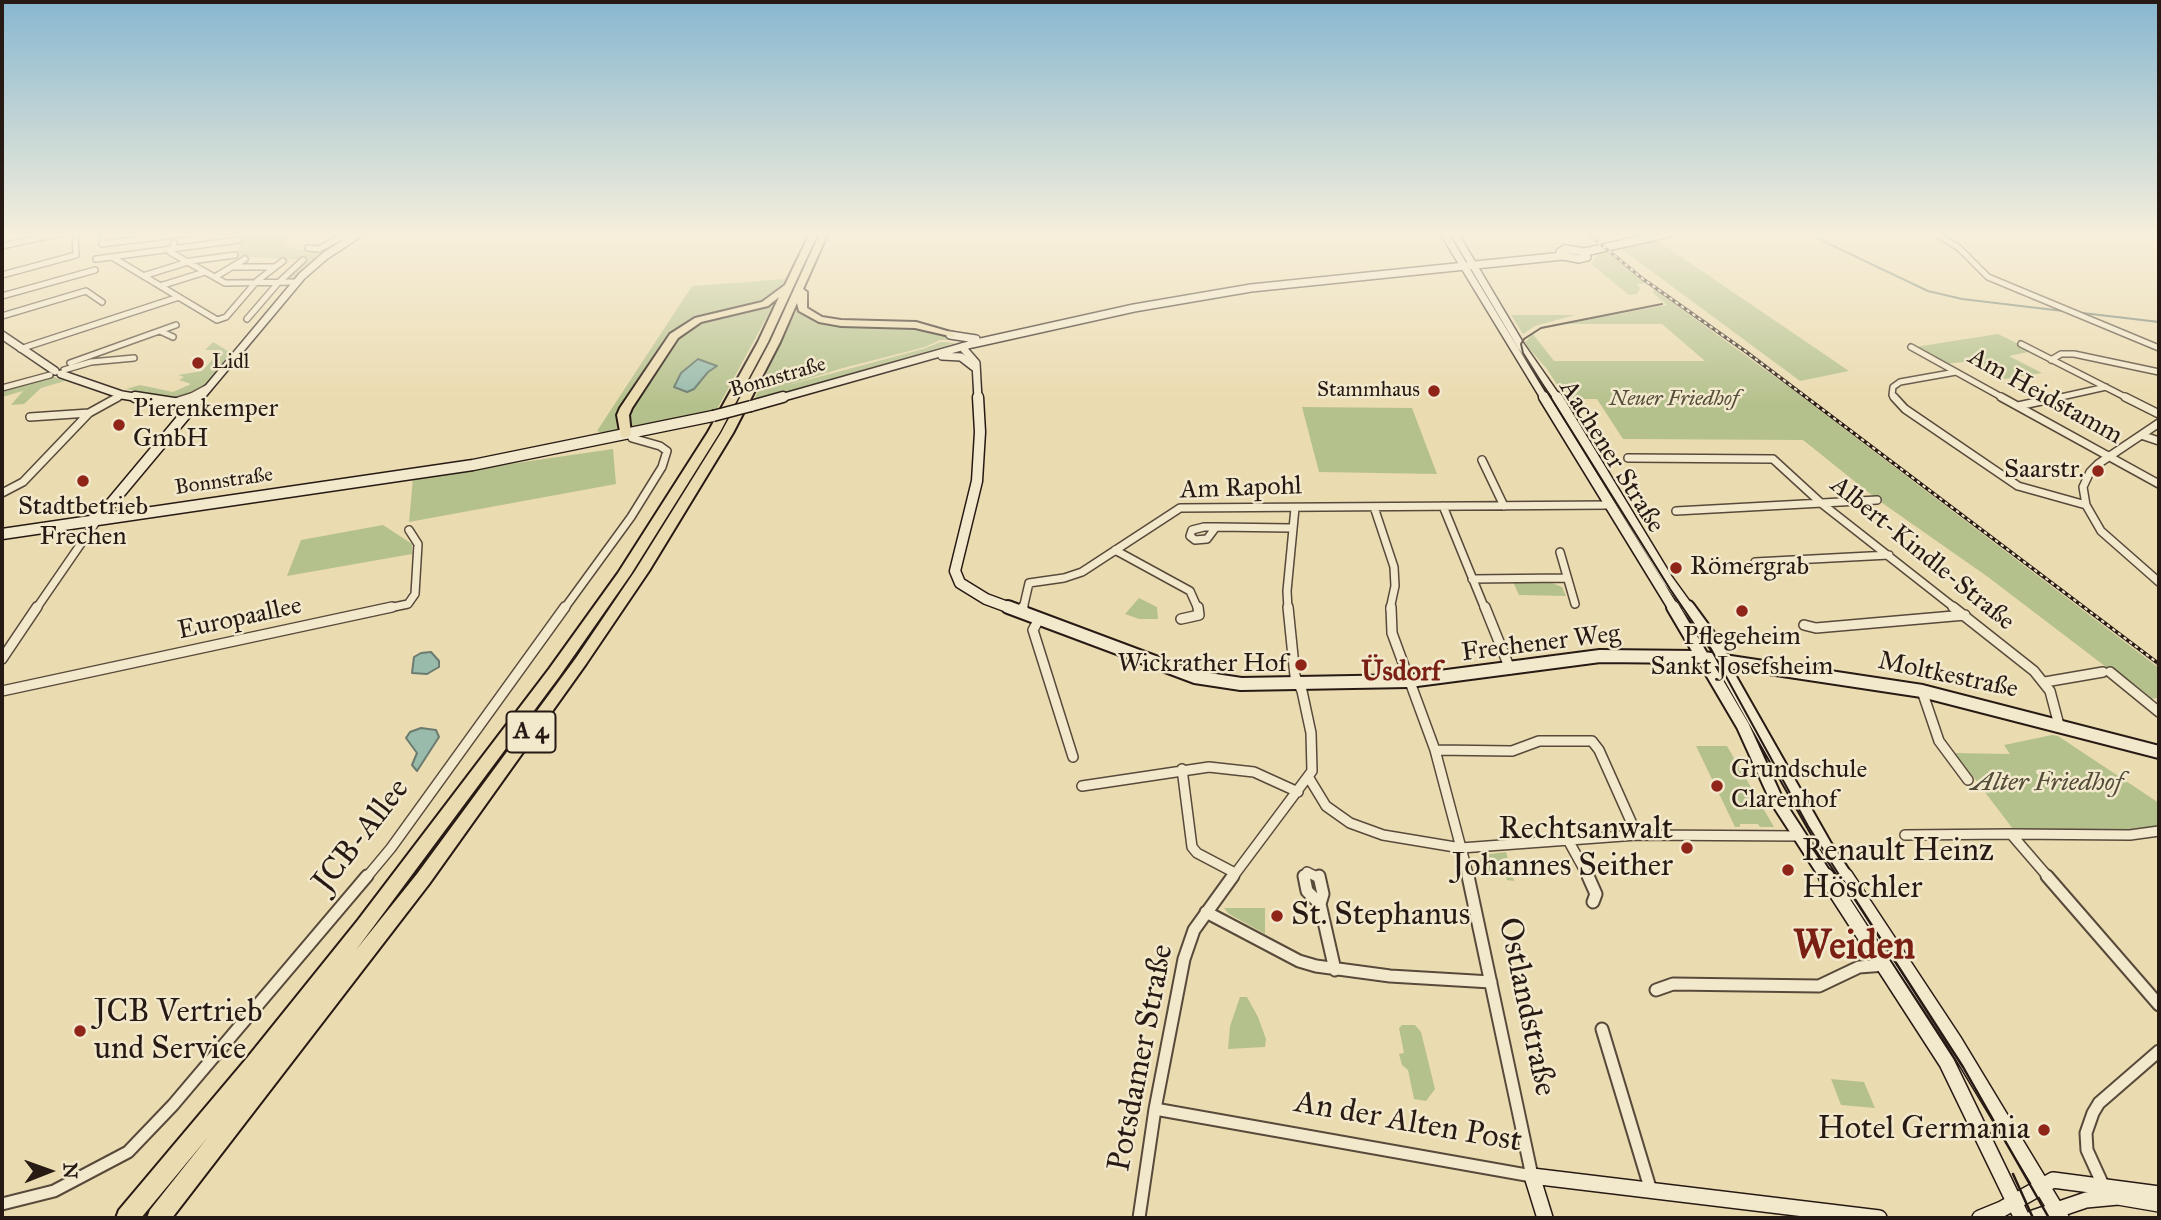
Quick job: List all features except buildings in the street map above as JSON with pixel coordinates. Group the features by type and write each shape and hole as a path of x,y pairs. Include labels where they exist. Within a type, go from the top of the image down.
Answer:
{"highway":[{"path":"628,437 623,415 626,408 674,336 698,320 765,304 786,290"},
{"name":"A 4","path":"127,1218 254,1065 365,925 554,673 624,574 701,452 792,290"},
{"name":"A 4","path":"158,1218 415,890 581,661 642,571 727,433 793,290"},
{"path":"799,290 802,309 819,319 841,323 916,326 950,335"}],"main road":[{"path":"98,519 289,290"},
{"name":"Bonnstraße","path":"2,534 462,466 628,437 1000,337 1079,319 1246,290"},
{"name":"Aachener Straße","path":"1478,290 1551,407 1616,503 1629,514 1668,580 1709,635 1729,677 1825,845 1924,994 2058,1214"},
{"name":"Aachener Straße","path":"1489,290 1521,346 1569,414 1742,726 1769,785 1951,1069 2018,1210"},
{"path":"2,335 20,349 91,387 122,396 193,406"},
{"path":"950,335 966,339 1000,337"},
{"path":"948,351 957,342 950,335"},
{"path":"962,347 975,360 978,372"},
{"path":"915,360 961,357 971,363 978,372"},
{"name":"Frechener Weg","path":"978,372 980,432 977,481 956,571 960,583 973,593 1039,619 1212,682 1409,681 1623,655 1723,661"},
{"path":"1551,407 1558,405 1569,414"},
{"name":"Moltkestraße","path":"1723,661 1923,691 2159,752"},
{"name":"An der Alten Post","path":"1532,1176 1878,1218"},
{"name":"Ostlandstraße","path":"1532,1176 1545,1218"},
{"path":"1980,1218 2018,1210 2053,1180 2159,1194"},
{"path":"2032,1218 2058,1214 2086,1200 2118,1197 2159,1204"}],"street":[{"path":"2,296 24,290"},
{"path":"2,316 90,290"},
{"path":"167,290 215,320 221,320 250,290"},
{"path":"247,319 272,290"},
{"path":"2021,290 2159,348"},
{"path":"86,291 102,302"},
{"path":"20,349 179,297"},
{"path":"2,388 85,361 176,325"},
{"path":"160,331 173,337"},
{"path":"2021,344 2159,414"},
{"name":"Am Heidstamm","path":"1911,347 2159,484"},
{"path":"2051,360 2061,354 2074,354 2159,372"},
{"path":"85,361 134,358"},
{"path":"1956,372 1900,382 1893,387 1892,395 1905,409 2010,481 2039,494 2086,505"},
{"path":"162,403 184,400 210,386"},
{"path":"2018,406 2106,387"},
{"path":"2,494 23,482 89,413 122,396"},
{"path":"30,417 89,413"},
{"path":"2159,423 2090,472 2083,487 2086,505 2101,531 2159,582"},
{"path":"2141,435 2159,441"},
{"name":"JCB-Allee","path":"2,1204 54,1191 128,1152 173,1105 391,848 631,517 662,467 667,451 660,446 628,437"},
{"name":"Albert-Kindle-Straße","path":"1628,458 1773,458 1821,502 1965,615 2045,682"},
{"path":"1482,460 1504,506"},
{"path":"1676,511 1877,500"},
{"name":"Am Rapohl","path":"1022,612 1029,583 1072,576 1180,508 1616,503"},
{"path":"1443,506 1510,669"},
{"name":"Ostlandstraße","path":"1374,507 1394,567 1395,586 1389,615 1409,681 1435,750 1461,848 1532,1176"},
{"path":"1295,508 1291,528 1287,596 1292,661 1311,733 1310,778 1326,806 1350,823 1383,835 1461,848 1637,835 1801,836"},
{"path":"2,659 98,519"},
{"path":"1216,527 1291,528"},
{"name":"Europaallee","path":"2,691 408,604 415,594 418,544 409,530"},
{"path":"1115,550 1190,591 1197,602 1199,615 1181,620"},
{"path":"1560,552 1575,604"},
{"path":"1755,562 1889,555"},
{"path":"1472,579 1566,578"},
{"path":"1804,625 1816,628 1965,615"},
{"path":"1039,619 1033,630 1073,757"},
{"path":"2059,724 2045,682 2106,672 2159,712"},
{"path":"1923,691 1939,741 1968,780"},
{"path":"1435,750 1513,751 1539,741 1592,741 1599,750 1637,835"},
{"path":"1082,786 1209,767 1242,770 1270,778 1298,792"},
{"path":"1182,769 1192,847 1197,853 1235,873"},
{"name":"Potsdamer Straße","path":"1139,1218 1155,1109 1184,959 1194,930 1310,778"},
{"path":"1905,835 2130,835 2159,831"},
{"path":"2011,834 2159,1005"},
{"path":"1568,840 1593,884 1596,894 1593,902"},
{"path":"1320,904 1335,970"},
{"path":"1206,912 1299,961 1335,970 1491,982"},
{"path":"1656,990 1673,984 1819,986 1859,967 1885,965"},
{"path":"1602,1029 1651,1191"},
{"path":"2103,1185 2087,1150 2086,1133 2093,1113 2099,1103 2159,1051"},
{"name":"An der Alten Post","path":"1155,1109 1532,1176"}],"green space":[{"path":"689,290 780,290 762,303 695,319 676,330 619,417 619,431 606,434 597,431"},
{"path":"1623,290 1639,290 1637,294 1629,295"},
{"name":"Neuer Friedhof","path":"1655,290 1793,390 2159,668 2159,698 2148,699 1988,577 1878,500 1803,440 1623,439 1597,399 1566,399 1547,369 1524,343 1533,334 1554,361 1705,361 1662,324 1564,324 1667,305 1653,293"},
{"path":"1677,290 1730,290 1849,371 1800,381"},
{"path":"776,300 716,411 628,427 628,412 674,338 691,324"},
{"path":"798,307 807,316 817,320 912,326 936,331 954,340 940,340 925,347 785,386 923,349 941,342 955,343 753,402"},
{"path":"1511,315 1575,315 1535,326 1523,334"},
{"path":"1998,334 2033,351 2009,356 2042,373 2005,379 1971,361 1946,364 1915,347"},
{"path":"213,342 233,354 195,394 175,399 126,389 140,385 173,392 191,384 179,380 184,377 178,375 202,371 221,350 205,350"},
{"path":"54,377 65,381 41,388 24,404 11,405 23,391 2,397 2,390"},
{"path":"1302,407 1412,408 1437,474 1319,472"},
{"path":"613,449 616,484 409,522 413,478"},
{"path":"383,525 412,544 412,554 287,576 301,540"},
{"path":"1513,582 1552,583 1562,587 1566,596 1519,595"},
{"path":"1139,598 1157,607 1158,619 1139,619 1125,614"},
{"name":"Alter Friedhof","path":"2058,736 2159,803 2159,827 2129,832 2013,829 1955,753 2010,754 2004,745"},
{"path":"1696,746 1727,746 1774,827 1740,824 1740,827 1735,827"},
{"path":"1506,852 1514,881 1507,880 1506,877 1474,875 1483,855"},
{"path":"1224,908 1265,908 1265,934 1229,914"},
{"path":"1240,997 1247,997 1258,1017 1266,1039 1265,1047 1228,1049 1230,1026"},
{"path":"1402,1025 1415,1025 1421,1032 1435,1089 1426,1101 1414,1099 1408,1070 1402,1065 1399,1054 1404,1053 1399,1028"},
{"path":"1831,1079 1864,1082 1875,1108 1841,1105"}],"shaded area":[{"path":"698,359 717,366 708,372 694,389 687,392 674,387 681,373"},
{"path":"431,652 439,661 439,667 427,674 412,673 414,657"},
{"path":"421,728 436,730 439,737 417,771 412,765 417,753 406,738 410,732"}],"waterway":[{"path":"1926,290 1962,299 2063,311"},
{"path":"2083,313 2159,322"}],"tram line":[{"path":"1662,304 1541,328 1524,339 1521,344 1523,353 1670,589 1711,649 1808,826 1841,878"},
{"path":"1840,876 1963,1067 2049,1218"},
{"path":"2013,1174 2033,1218"}],"railway":[{"path":"1658,290 1745,351 2159,664"}],"place":[{"name":"Lidl","path":"198,363"},
{"name":"Stammhaus","path":"1434,391"},
{"name":"Pierenkemper GmbH","path":"119,425"},
{"name":"Saarstr.","path":"2098,471"},
{"name":"Stadtbetrieb Frechen","path":"83,481"},
{"name":"Römergrab","path":"1676,568"},
{"name":"Pflegeheim Sankt Josefsheim","path":"1742,611"},
{"name":"Wickrather Hof","path":"1301,665"},
{"name":"Grundschule Clarenhof","path":"1717,786"},
{"name":"Rechtsanwalt Johannes Seither","path":"1687,848"},
{"name":"Renault Heinz Höschler","path":"1788,870"},
{"name":"St. Stephanus","path":"1277,916"},
{"name":"JCB Vertrieb und Service","path":"80,1031"},
{"name":"Hotel Germania","path":"2044,1130"}],"district":[{"name":"Üsdorf","path":"1401,673"},
{"name":"Weiden","path":"1854,948"}]}
